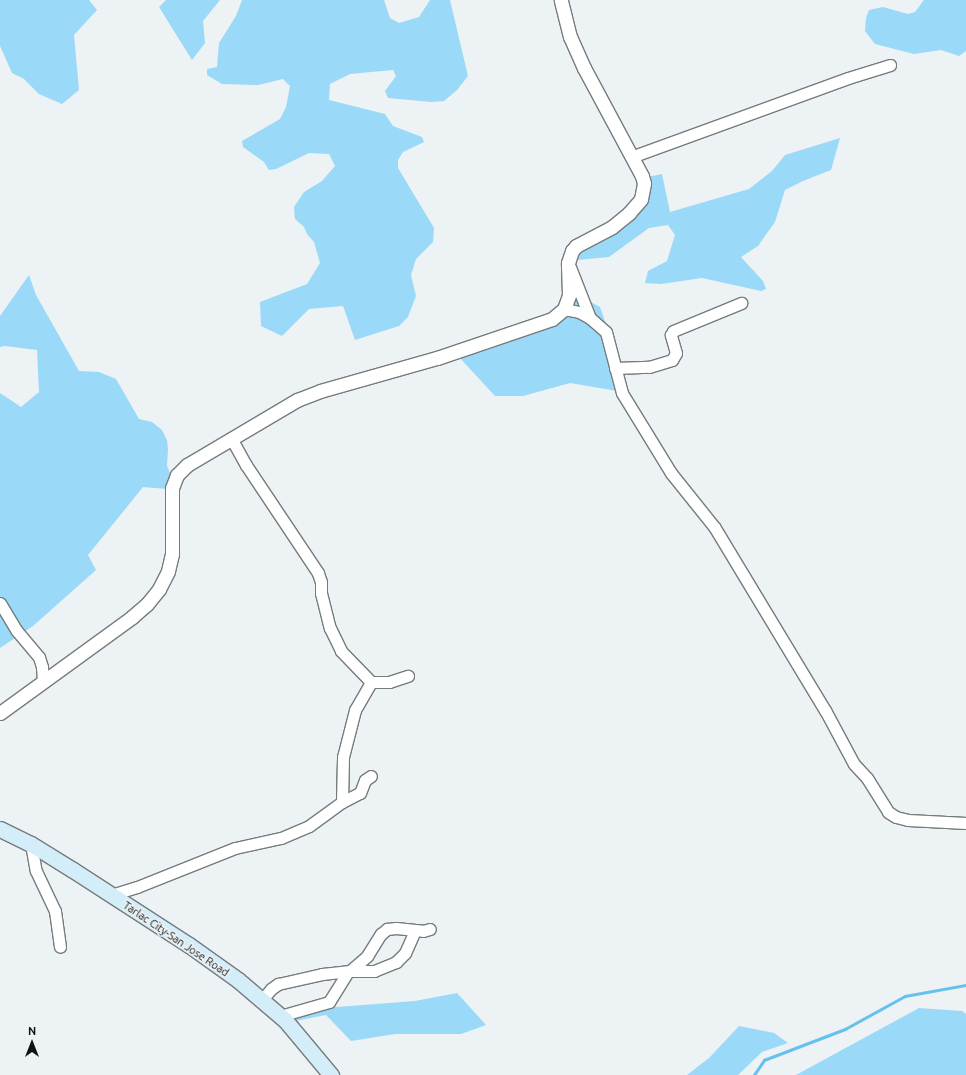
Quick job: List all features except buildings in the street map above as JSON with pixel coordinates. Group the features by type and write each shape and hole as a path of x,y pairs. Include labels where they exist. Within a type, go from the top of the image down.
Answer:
{"main road":[{"name":"Tarlac City-San Jose Road","path":"0,829 31,844 196,950 262,1000 280,1016 331,1075"}],"street":[{"path":"0,713 128,621 153,597 164,580 170,562 172,545 171,494 174,482 187,465 281,408 310,394 437,358 552,319 564,309 569,295 568,263 570,255 576,246 612,227 629,213 641,199 644,183 642,176 575,49 570,37 561,0"},
{"path":"631,157 848,78 890,65"},
{"path":"568,263 590,318"},
{"path":"615,368 649,367 672,360 676,353 671,335 673,331 741,303"},
{"path":"564,309 578,312 590,318 606,332 622,393 671,473 716,528 824,710 854,764 867,778 888,812 896,817 908,820 966,823"},
{"path":"231,438 246,464 318,573 321,582 321,593 330,628 341,651 371,682 389,682 408,676"},
{"path":"0,603 17,630 39,657 42,667 43,682"},
{"path":"342,802 343,757 355,710 371,682"},
{"path":"111,895 137,887 235,848 281,838 309,826 342,802 360,793 365,780 371,776"},
{"path":"31,844 36,871 55,911 60,947"},
{"path":"280,1016 329,1002 348,972 367,956 381,934 387,929 396,928 415,931 430,929"},
{"path":"262,1000 271,989 278,984 322,974 374,971 396,962 405,952 415,931"}],"shaded area":[{"path":"0,0 89,0 97,10 74,35 79,90 62,104 39,94 24,79 12,73 0,46"},
{"path":"166,0 220,0 203,21 205,43 192,60 159,7"},
{"path":"242,0 384,0 390,18 399,23 419,17 430,0 450,0 468,76 457,90 444,101 431,102 388,98 385,91 396,76 393,70 350,74 330,84 329,100 385,114 393,126 422,137 424,142 403,152 398,160 398,168 434,228 433,242 416,259 411,275 416,296 408,317 399,326 355,340 343,306 309,309 282,336 261,326 260,302 307,284 320,263 314,242 307,234 304,227 295,219 294,207 304,192 322,181 335,166 329,154 309,153 276,169 269,170 264,162 243,147 242,141 280,119 286,107 290,86 283,79 258,85 222,84 207,75 207,69 217,67 219,43 236,16"},
{"path":"924,0 966,0 966,51 959,56 941,50 914,54 875,44 865,31 866,18 869,10 883,7 908,14 915,12"},
{"path":"840,138 831,170 785,190 775,222 758,246 741,257 763,281 766,289 761,291 702,278 661,284 645,283 648,271 667,261 675,235 668,225 649,228 609,257 577,260 583,249 618,227 647,177 662,174 670,212 749,189 772,171 785,155"},
{"path":"29,275 36,295 79,371 99,372 116,379 139,419 152,422 162,430 167,440 167,466 172,477 167,489 143,487 88,555 96,570 33,626 0,648 0,393 21,407 39,392 37,350 5,346 0,347 0,316"},
{"path":"574,293 600,307 607,327 617,391 570,383 523,396 495,396 459,357 490,349 556,324 569,314"},
{"path":"457,993 486,1025 461,1034 395,1034 351,1041 326,1015 295,1021 285,1011 415,1001"},
{"path":"919,1008 962,1011 966,1014 966,1075 796,1075"},
{"path":"739,1026 774,1033 788,1043 762,1052 738,1075 687,1075 709,1058"}],"waterway":[{"path":"754,1075 764,1060 845,1029 905,996 966,985"}]}
